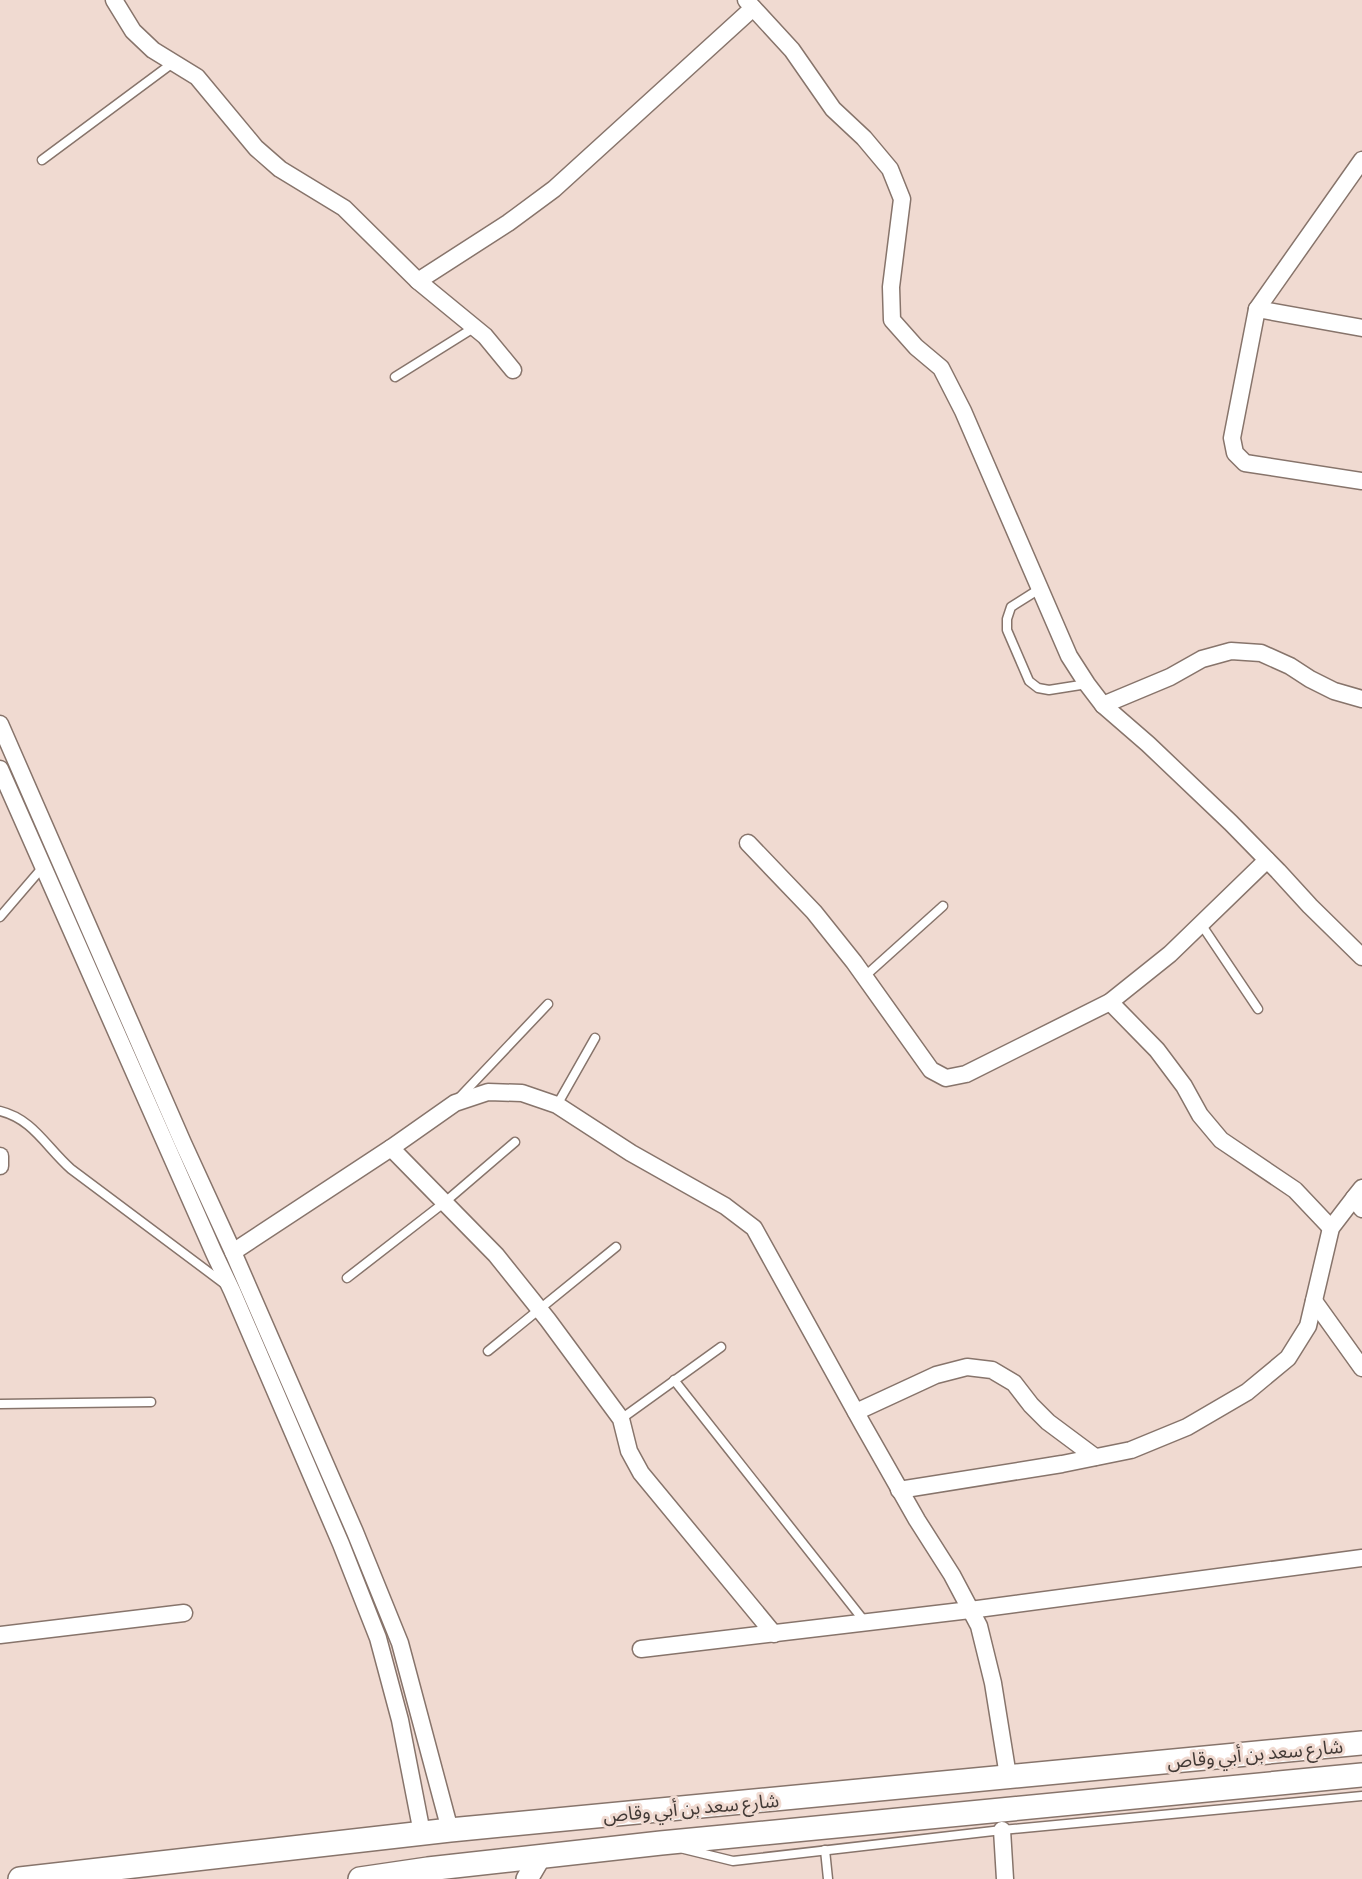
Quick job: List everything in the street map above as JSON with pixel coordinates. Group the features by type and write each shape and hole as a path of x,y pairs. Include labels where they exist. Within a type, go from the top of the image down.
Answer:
{"main road":[{"name":"شارع سعد بن أبي وقاص","path":"20,1879 450,1830 1362,1743"},
{"name":"شارع سعد بن أبي وقاص","path":"360,1879 435,1874 540,1857 661,1843 1362,1775"}],"street":[{"path":"114,0 133,31 153,50 197,77 256,148 280,169 344,208 418,281 485,335 513,370"},
{"path":"418,281 508,223 554,189 750,4 792,50 833,108 864,138 890,169 902,199 891,287 892,320 941,368 963,411 1069,656 1103,705 1166,761 1362,957"},
{"path":"1362,160 1257,309 1231,438 1234,453 1245,463 1362,481"},
{"path":"1257,309 1362,328"},
{"path":"1103,705 1170,677 1202,659 1231,651 1261,653 1334,691 1362,699"},
{"path":"0,724 355,1532 400,1643 450,1830"},
{"path":"0,769 232,1291 341,1544 378,1638 400,1720 422,1833"},
{"path":"748,843 814,912 930,1070 946,1078 966,1074 1110,1002 1170,954 1267,860"},
{"path":"1110,1002 1157,1050 1184,1086 1200,1115 1221,1140 1295,1190 1331,1228"},
{"path":"233,1252 455,1103 488,1092 522,1093 557,1105 631,1153 725,1206 754,1228 979,1626 993,1683 1008,1776"},
{"path":"391,1148 496,1255 539,1309 621,1419 629,1451 641,1473 774,1634"},
{"path":"0,1156 0,1166"},
{"path":"900,1490 1131,1450 1187,1427 1247,1392 1288,1358 1308,1326 1331,1228 1359,1198"},
{"path":"1314,1301 1362,1368"},
{"path":"856,1412 936,1374 967,1367 992,1370 1014,1383 1048,1422 1095,1457"},
{"path":"641,1649 970,1610 1362,1558"},
{"path":"0,1634 184,1613"},
{"path":"407,1758 430,1754"},
{"path":"1002,1830 1005,1879"},
{"path":"527,1879 540,1857"}],"lane":[{"path":"42,160 174,62"},
{"path":"395,377 475,327"},
{"path":"1041,588 1011,607 1007,619 1007,630 1029,681 1038,688 1049,690 1087,684"},
{"path":"0,917 42,868"},
{"path":"864,977 943,906"},
{"path":"1201,924 1258,1009"},
{"path":"455,1103 548,1004"},
{"path":"557,1105 595,1038"},
{"path":"0,1111 26,1121 71,1169 232,1291"},
{"path":"347,1278 446,1202 515,1142"},
{"path":"488,1352 616,1247"},
{"path":"621,1419 722,1347"},
{"path":"674,1380 866,1623"},
{"path":"0,1404 150,1402"},
{"path":"661,1843 733,1861 1002,1830 1362,1796"},
{"path":"825,1850 828,1879"}]}
